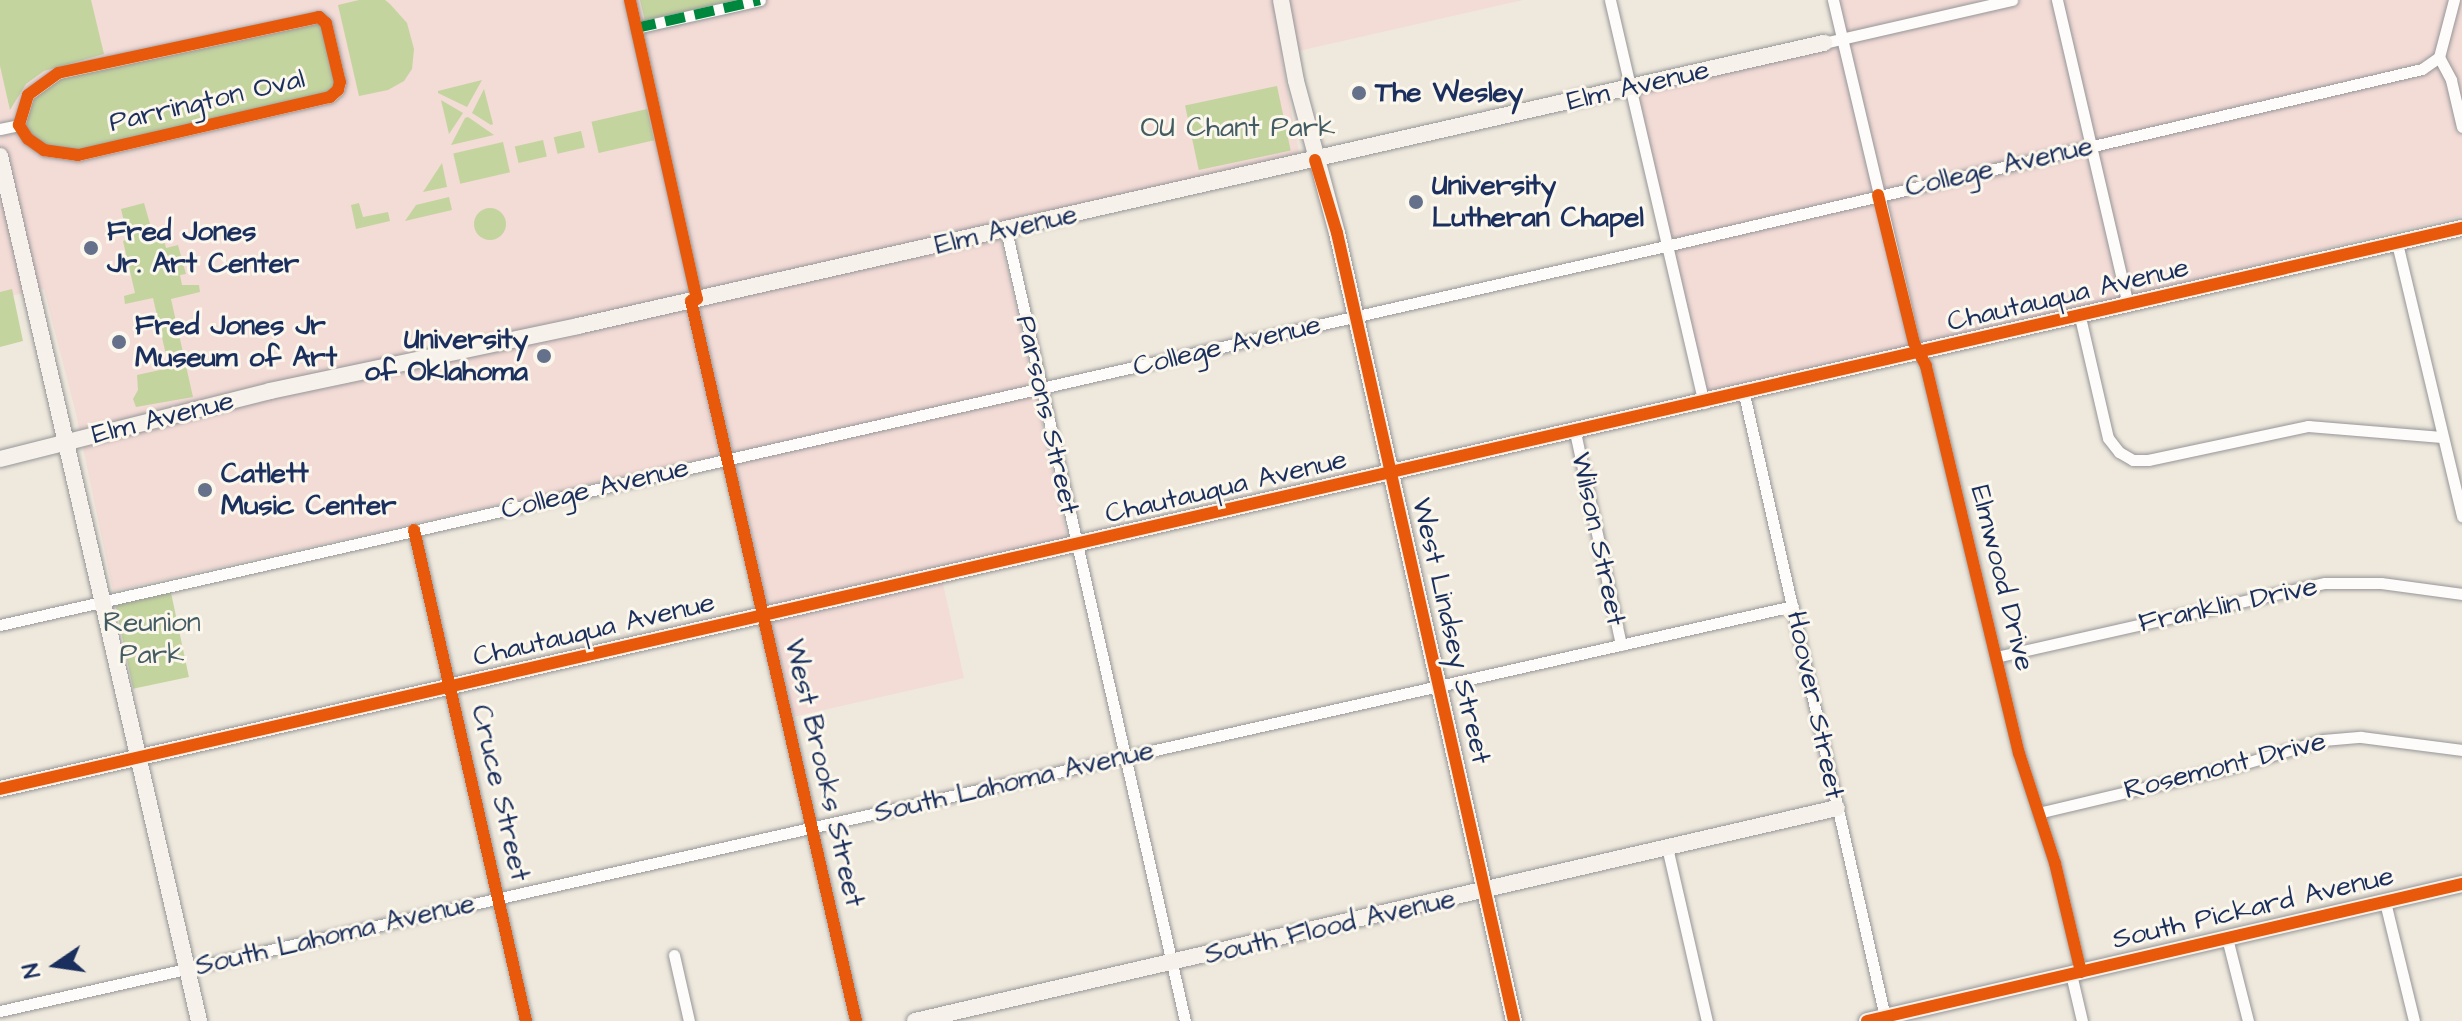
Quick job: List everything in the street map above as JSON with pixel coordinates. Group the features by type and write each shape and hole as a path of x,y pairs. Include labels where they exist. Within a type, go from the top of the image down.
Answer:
{"street":[{"name":"West Brooks Street","path":"630,0 728,459 856,1021"},
{"path":"636,28 760,0"},
{"name":"West Lindsey Street","path":"1281,0 1315,160 1337,233 1392,474 1514,1021"},
{"path":"1610,0 1704,403"},
{"name":"Elmwood Drive","path":"1833,0 1878,195 1919,354 1926,366 2019,753 2063,894 2082,1021"},
{"name":"Elm Avenue","path":"0,459 270,391 1006,230 2012,0"},
{"path":"2057,0 2128,306"},
{"path":"2454,0 2439,57 2451,80 2462,127"},
{"name":"Parrington Oval","path":"319,17 326,23 340,82 338,90 330,97 78,155 44,150 28,139 19,125 28,95 58,73 310,18 319,17"},
{"name":"College Avenue","path":"0,625 1666,246 2422,69 2439,57"},
{"path":"0,129 19,125"},
{"path":"0,156 199,1021"},
{"name":"Chautauqua Avenue","path":"0,789 2462,228"},
{"name":"Parsons Street","path":"1006,230 1185,1021"},
{"path":"2397,243 2462,516"},
{"path":"2080,317 2108,438 2119,452 2133,460 2148,460 2308,426 2442,437"},
{"name":"Hoover Street","path":"1744,394 1885,1017"},
{"name":"Wilson Street","path":"1575,432 1621,645"},
{"name":"Cruce Street","path":"414,530 526,1021"},
{"name":"Franklin Drive","path":"1996,657 2325,583 2381,583 2462,594"},
{"name":"South Lahoma Avenue","path":"0,1011 1793,606"},
{"name":"Rosemont Drive","path":"2038,813 2232,767 2323,740 2361,737 2462,750"},
{"name":"South Flood Avenue","path":"915,1021 1837,808"},
{"path":"1667,847 1707,1021"},
{"name":"South Pickard Avenue","path":"1867,1021 1916,1016 2076,973 2462,884"},
{"path":"2385,902 2414,1021"},
{"path":"2227,938 2248,1021"},
{"path":"674,955 689,1021"}],"shaded area":[{"name":"University of Oklahoma","path":"0,0 1523,0 1281,55 1300,158 998,226 1068,541 940,570 964,678 780,720 720,455 113,591 76,414 44,289 0,298"},
{"path":"1838,0 2462,0 2462,216 1706,396 1638,93 1848,44"}],"green space":[{"path":"0,0 91,0 104,54 44,71 26,84 10,110 0,66"},
{"path":"359,0 385,0 390,4 407,23 414,49 412,69 404,81 388,90 359,96 338,5"},
{"path":"640,0 737,0 645,21"},
{"path":"319,17 338,90 78,155 28,139 19,118 43,81"},
{"path":"482,80 467,107 438,93 438,91"},
{"name":"OU Chant Park","path":"1277,86 1291,151 1199,170 1185,106"},
{"path":"484,89 493,124 491,125 472,113"},
{"path":"441,100 463,113 449,134"},
{"path":"647,109 654,140 599,153 591,122"},
{"path":"465,118 494,135 451,145"},
{"path":"581,131 585,148 558,154 554,137"},
{"path":"543,140 547,157 519,163 515,147"},
{"path":"503,142 510,172 460,184 453,153"},
{"path":"442,163 447,187 423,192"},
{"path":"449,197 452,210 405,221 416,205"},
{"path":"144,203 154,238 163,236 166,248 178,245 186,274 180,275 182,285 199,285 200,292 171,299 193,397 136,407 133,399 138,390 137,375 169,368 153,298 125,304 124,296 135,293 123,241 128,239 121,209"},
{"path":"359,203 363,217 388,212 390,221 356,229 351,205"},
{"path":"490,208 501,213 506,224 501,235 490,240 479,235 474,224 479,213"},
{"path":"12,289 23,341 0,347 0,292"},
{"name":"Reunion Park","path":"170,588 189,677 133,689 114,600"}],"marked path":[{"path":"636,28 760,0"}],"cycle path":[{"path":"630,0 697,299 691,301 856,1021"},
{"path":"319,17 326,23 340,82 338,90 330,97 78,155 44,150 28,139 19,125 28,95 58,73 319,17"},
{"path":"1315,160 1337,233 1514,1021"},
{"path":"1878,195 1914,343 1926,366 2019,753 2055,863 2081,972"},
{"path":"0,789 2462,228"},
{"path":"414,530 526,1021"},
{"path":"1867,1021 2462,884"}],"place":[{"name":"The Wesley","path":"1359,93"},
{"name":"University Lutheran Chapel","path":"1416,202"},
{"name":"Fred Jones Jr. Art Center","path":"91,248"},
{"name":"Fred Jones Jr Museum of Art","path":"119,342"},
{"name":"University of Oklahoma","path":"544,356"},
{"name":"Catlett Music Center","path":"205,490"}]}
